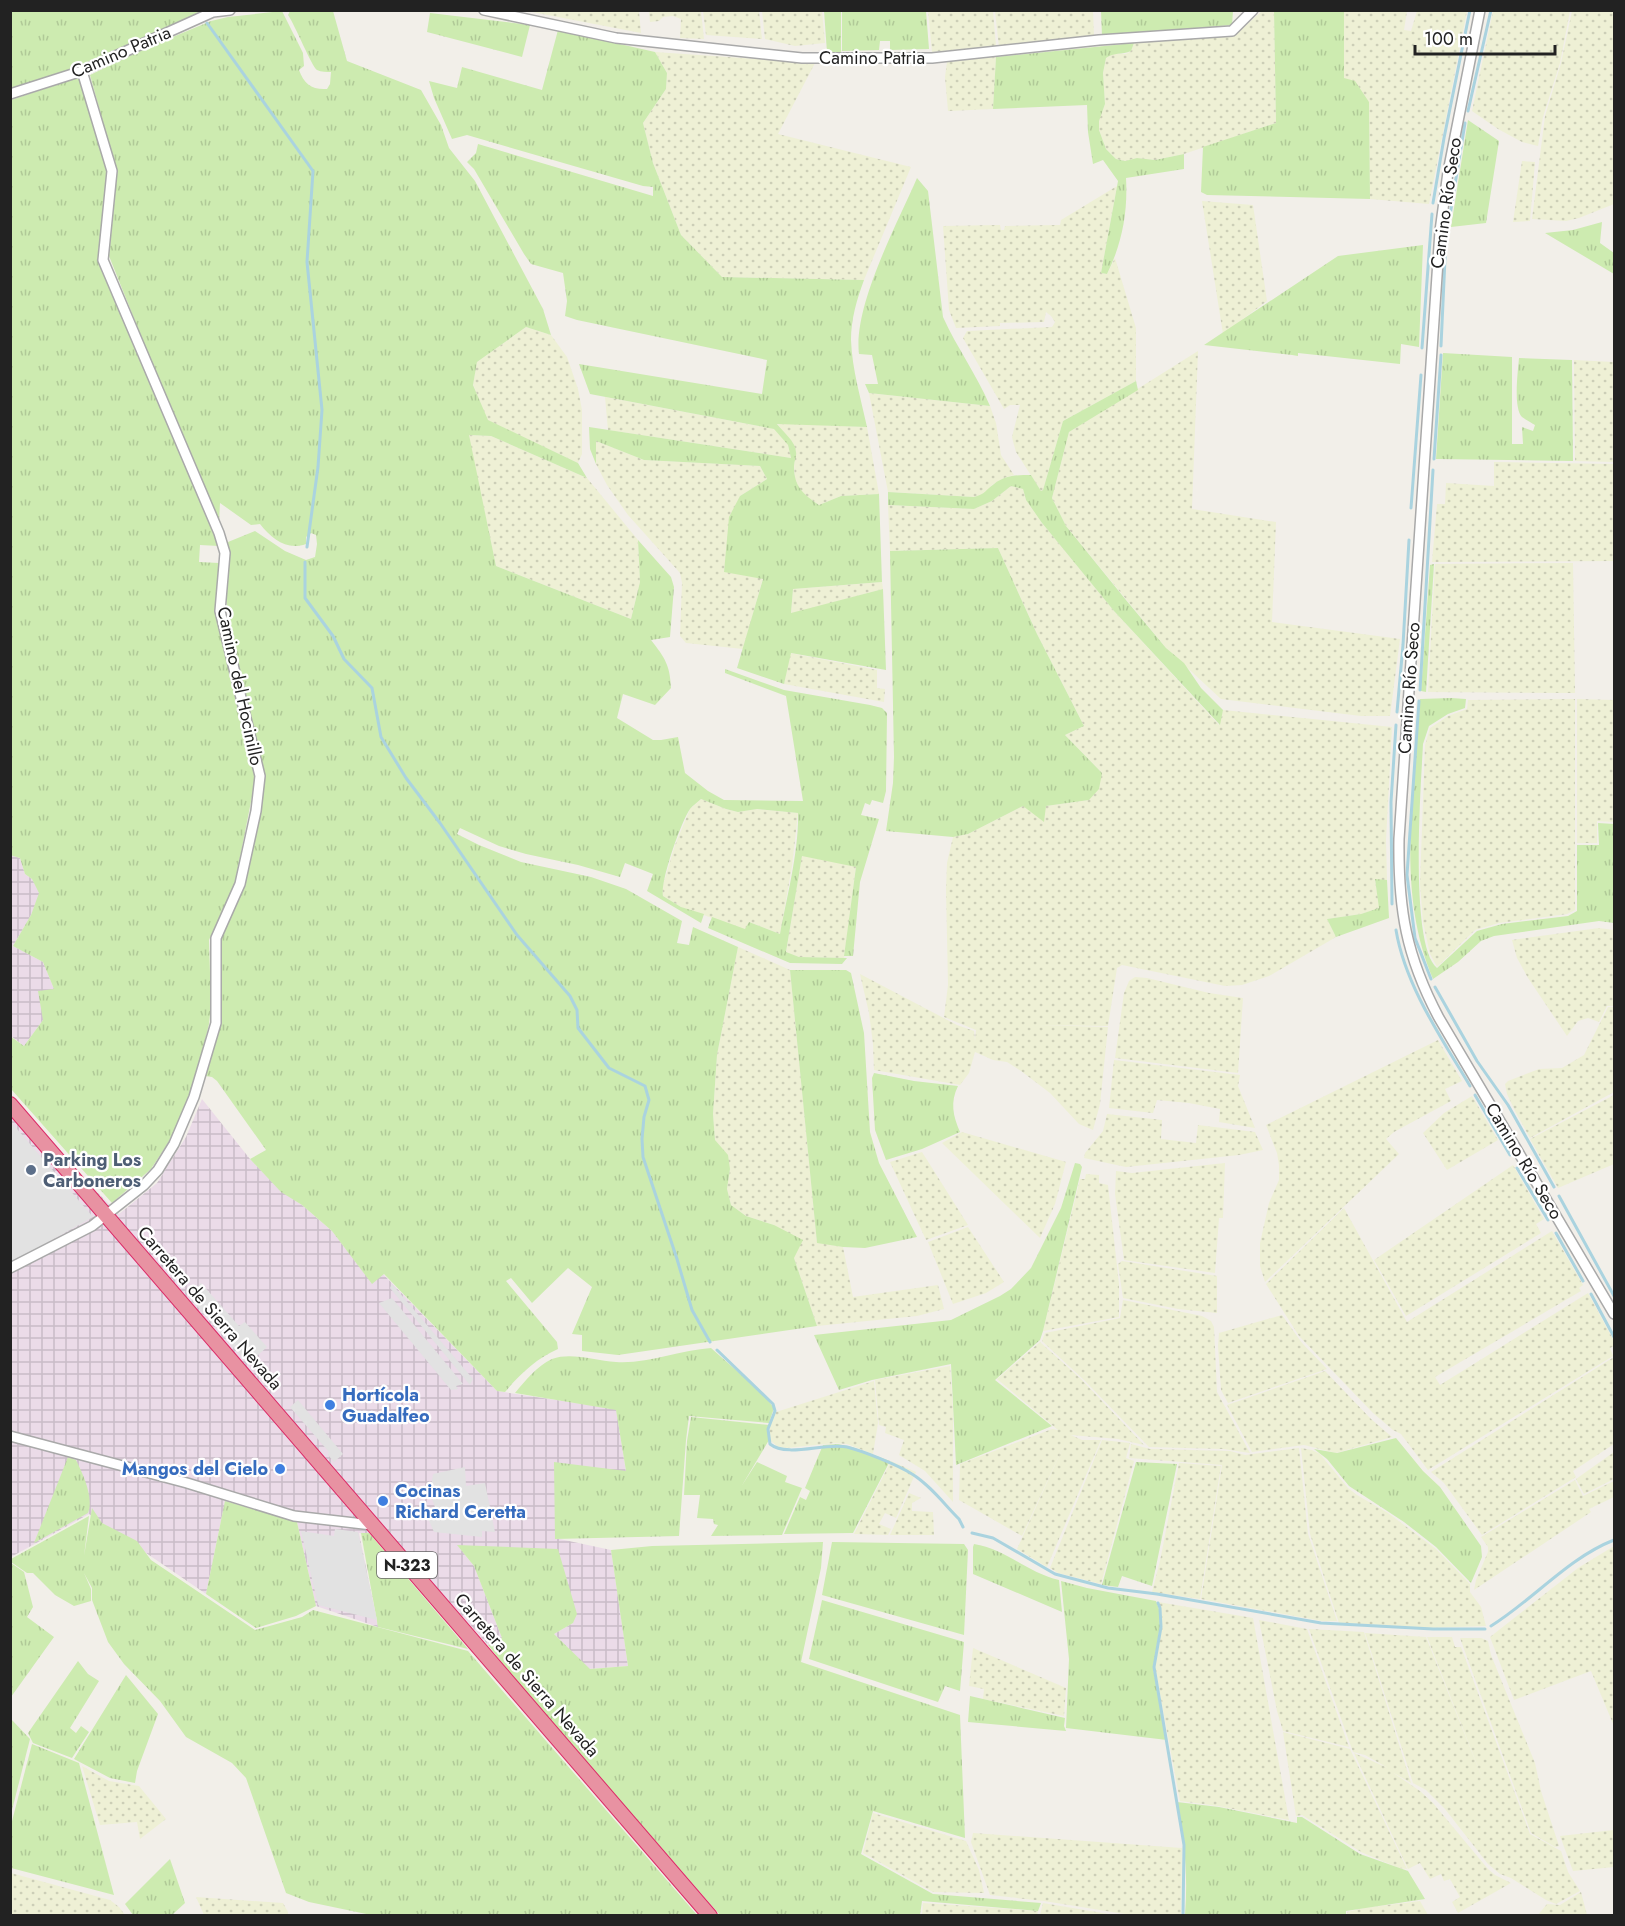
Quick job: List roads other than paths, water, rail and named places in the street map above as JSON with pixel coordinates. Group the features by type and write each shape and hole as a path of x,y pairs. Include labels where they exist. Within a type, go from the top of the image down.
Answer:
{"highway":[{"name":"N-323","path":"10,1104 105,1214"},
{"name":"Carretera de Sierra Nevada","path":"105,1214 616,1804 710,1916"}],"street":[{"name":"Camino Patria","path":"10,94 81,71 213,12 230,10"},
{"name":"Camino Patria","path":"484,10 616,38 802,58 932,58 1100,40 1232,32 1253,10"},
{"name":"Camino Río Seco","path":"1480,10 1448,172 1440,231 1401,816 1399,863 1401,898 1408,943 1423,987 1439,1018 1614,1314"},
{"name":"Camino del Hocinillo","path":"10,1268 92,1226 144,1185 158,1170 174,1144 194,1097 216,1023 216,938 240,884 256,811 260,776 220,611 225,554 221,540 103,260 112,171 81,71"},
{"path":"10,1436 187,1483 294,1516 372,1525"}],"waterway":[{"path":"1433,203 1470,10"},
{"path":"1468,111 1491,10"},
{"path":"207,23 313,171 307,262 322,410 318,467 307,547"},
{"path":"1450,215 1465,123"},
{"path":"1422,348 1432,214"},
{"path":"1441,346 1446,237"},
{"path":"1434,459 1441,355"},
{"path":"1411,508 1421,375"},
{"path":"1420,690 1433,470"},
{"path":"1397,712 1409,540"},
{"path":"305,562 305,598 333,636 344,659 372,688 381,737 406,778 517,935 570,996 577,1010 578,1028 609,1068 645,1086 649,1100 644,1117 643,1157 692,1310 710,1342"},
{"path":"1419,701 1407,875 1415,938 1431,979"},
{"path":"1392,904 1391,802 1396,725"},
{"path":"1396,930 1407,971 1416,991 1470,1086"},
{"path":"1435,987 1477,1061 1508,1105 1554,1187"},
{"path":"1475,1095 1510,1155"},
{"path":"1517,1168 1548,1220"},
{"path":"1559,1196 1614,1296"},
{"path":"1556,1233 1583,1281"},
{"path":"1591,1294 1614,1337"},
{"path":"717,1350 773,1404 775,1411 768,1429 770,1444 786,1450 828,1446 847,1447 890,1463 912,1474 925,1484 959,1519 963,1527"},
{"path":"972,1533 993,1538 1055,1574 1108,1588 1157,1594 1321,1623 1433,1629 1485,1629"},
{"path":"1491,1626 1581,1557 1614,1540"},
{"path":"1158,1603 1161,1627 1154,1667 1184,1845 1183,1916"}],"place":[{"name":"Parking Los Carboneros","path":"31,1170"},
{"name":"Hortícola Guadalfeo","path":"330,1405"},
{"name":"Mangos del Cielo","path":"280,1469"},
{"name":"Cocinas Richard Ceretta","path":"383,1501"}]}
